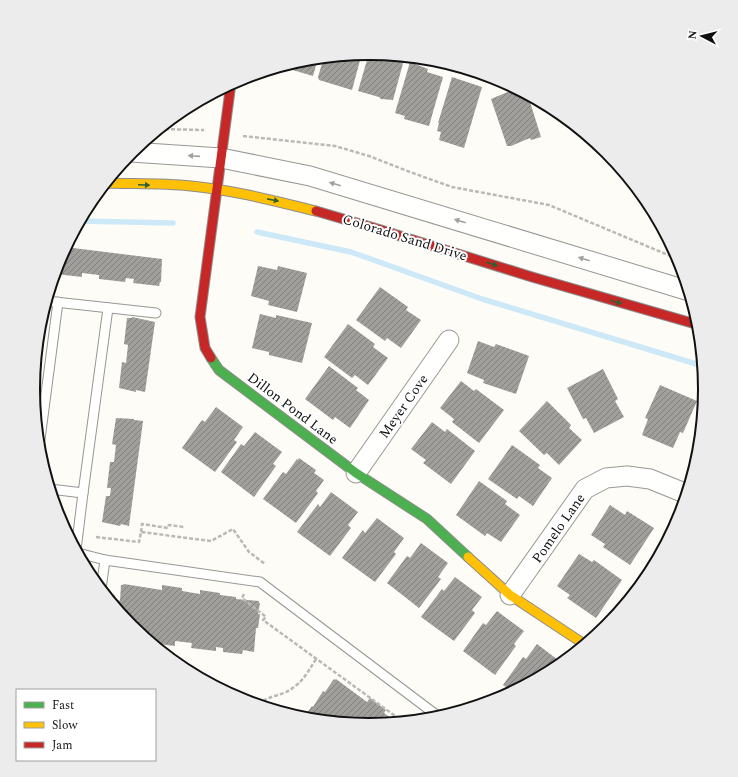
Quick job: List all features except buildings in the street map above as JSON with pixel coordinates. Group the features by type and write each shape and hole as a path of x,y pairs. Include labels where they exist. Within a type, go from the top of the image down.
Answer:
{"street":[{"name":"Dillon Pond Lane","path":"230,90 200,317 205,348 219,370 356,473 427,519 510,595 580,641"},
{"path":"140,153 221,158 310,176 683,288"},
{"name":"Colorado Sand Drive","path":"112,183 217,189 288,203 349,220 571,289 692,323"},
{"name":"Meyer Cove","path":"356,473 449,340"},
{"name":"Pomelo Lane","path":"510,595 585,489 606,478 627,476 650,479 682,492"}],"lane":[{"path":"52,301 156,313"},
{"path":"42,423 58,302"},
{"path":"77,540 108,308"},
{"path":"56,490 83,493"},
{"path":"85,555 104,560 260,582 431,711"},
{"path":"102,581 104,560"}],"path":[{"path":"167,128 196,130"},
{"path":"256,138 335,146 369,156 452,187 549,205 670,256"},
{"path":"96,537 139,542 142,524 168,528 169,525 184,527"},
{"path":"141,532 211,541 233,530 249,552 265,564"},
{"path":"246,590 242,598 266,617 263,620 396,717"},
{"path":"114,596 115,592"},
{"path":"264,700 295,687 304,678 316,660"}],"waterway":[{"path":"86,221 173,223"},
{"path":"257,232 351,252 482,299 697,364"}],"traffic: fast":[{"path":"211,358 219,370 356,473 427,519 468,557"}],"traffic: slow":[{"path":"112,183 169,184 222,190 316,211"},
{"path":"468,557 510,595 580,641"}],"traffic: jam":[{"path":"211,358 205,348 200,317 230,90"},
{"path":"316,211 532,277 692,323"}]}
